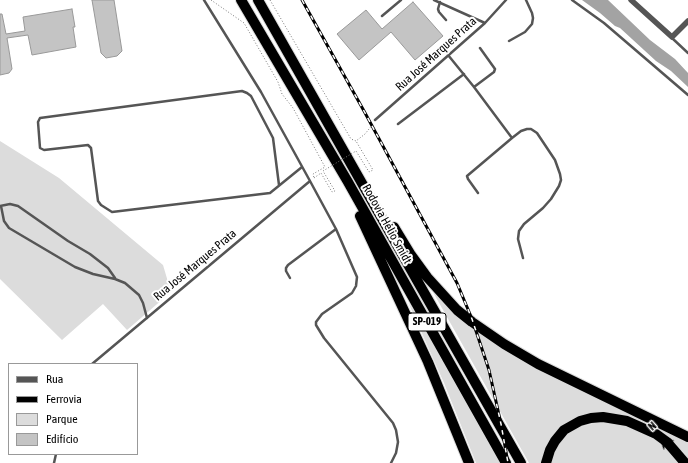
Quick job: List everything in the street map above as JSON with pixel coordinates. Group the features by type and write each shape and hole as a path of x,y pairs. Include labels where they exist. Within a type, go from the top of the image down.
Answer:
{"highway":[{"name":"Rodovia Hélio Smidt","path":"241,0 348,182 506,463"},
{"name":"Rodovia Hélio Smidt","path":"258,0 521,463"},
{"path":"357,174 382,207 427,277 457,310 472,322 504,344 538,364 688,437"},
{"path":"348,182 360,217 385,267 428,362 469,463"},
{"path":"546,463 554,442 564,430 580,421 603,417 627,421 656,434 667,442 685,463"}],"street":[{"path":"631,0 672,38 688,21"}],"lane":[{"path":"204,0 261,92 336,229 357,277 356,286 349,296 322,314 316,322 316,325 324,338 393,423 398,442 396,453 391,463"},
{"path":"382,16 401,0"},
{"path":"434,0 485,23"},
{"name":"Rua José Marques Prata","path":"375,120 485,23 506,0"},
{"path":"509,41 525,32 532,24 532,13 526,0"},
{"path":"572,0 604,23 688,95"},
{"path":"440,2 438,8 439,12 446,20"},
{"path":"672,38 688,53"},
{"path":"474,87 494,72 495,69 480,48"},
{"path":"448,55 512,138"},
{"path":"398,124 464,74"},
{"path":"279,185 273,138 251,96 242,91 40,118 38,122 40,148 44,150 88,145 91,148 98,201 101,205 112,212 270,193 302,167"},
{"path":"478,193 467,176 521,131 531,129 537,134 555,160 561,180 551,199 524,224 519,231 518,239 523,258"},
{"name":"Rua José Marques Prata","path":"93,363 310,181"},
{"path":"115,279 108,268 90,254 68,241 18,206 10,204 0,206 4,221 9,228 75,267 125,283 138,295 143,303 147,318"},
{"path":"290,278 286,271 288,264 336,229"}],"path":[{"path":"210,0 244,23 278,82 282,94 293,108 325,166 313,174 314,178 321,173 332,192 335,191 323,171 356,151 369,172 373,170 356,140"},
{"path":"270,0 351,140 356,140 365,134 375,120"}],"green space":[{"path":"0,141 59,178 163,265 171,292 127,330 103,304 62,340 0,279"},
{"path":"429,285 471,325 688,440 688,459 674,443 653,427 636,420 577,419 543,463 529,463"},
{"path":"408,302 435,343 502,463 476,463 444,383"},
{"path":"601,422 616,422 653,435 682,463 550,463 556,447 568,433 579,427"}],"shaded area":[{"path":"582,0 608,0 650,40 675,59 688,73 688,87 671,71 656,61 620,28 615,26"}],"building":[{"path":"92,0 114,0 122,51 117,56 106,58 101,53"},
{"path":"413,2 443,36 415,60 391,32 359,60 337,34 366,10 382,29"},
{"path":"72,9 76,47 32,55 28,35 7,38 12,69 9,73 0,75 0,14 2,14 6,34 25,31 23,17"}],"railway":[{"path":"302,0 457,283 472,319 489,370 508,463"}]}
